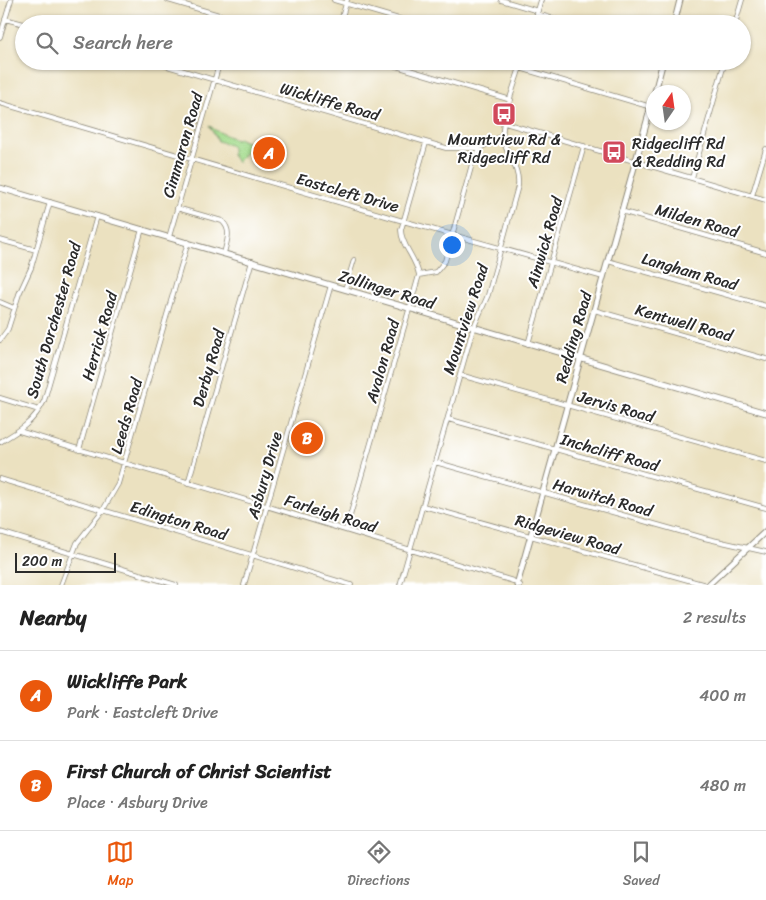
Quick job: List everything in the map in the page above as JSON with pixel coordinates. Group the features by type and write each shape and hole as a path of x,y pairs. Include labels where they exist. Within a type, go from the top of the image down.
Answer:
{"main road":[{"path":"676,15 680,0"},
{"path":"657,85 661,70"},
{"name":"Redding Road","path":"518,584 646,124"},
{"name":"Zollinger Road","path":"0,188 766,413"},
{"path":"707,585 766,532"}],"street":[{"path":"0,37 11,0"},
{"path":"168,0 215,15"},
{"path":"334,0 347,2 388,15"},
{"path":"501,0 546,15"},
{"path":"536,15 541,0"},
{"path":"738,15 742,0"},
{"path":"343,15 347,2"},
{"path":"5,19 15,22"},
{"name":"Wickliffe Road","path":"180,70 452,149 480,148 502,136"},
{"name":"Cimmaron Road","path":"169,237 217,70"},
{"path":"409,70 511,100"},
{"path":"502,136 519,70"},
{"path":"527,70 646,106"},
{"path":"692,178 722,70"},
{"name":"Eastcleft Drive","path":"0,103 403,221 603,277"},
{"path":"504,123 766,200"},
{"name":"Mountview Road","path":"400,585 473,328 488,295 518,182 516,166 506,149 502,136"},
{"path":"426,142 403,221 402,237 416,260 419,275 430,274 440,269 445,261 472,164 480,148"},
{"name":"Ainwick Road","path":"528,344 584,146"},
{"path":"752,196 766,149"},
{"path":"0,340 8,329 36,250 50,202"},
{"path":"177,208 222,222 226,225 228,230 224,253"},
{"name":"Milden Road","path":"621,211 766,253"},
{"name":"South Dorchester Road","path":"0,442 19,431 39,410 96,216"},
{"name":"Herrick Road","path":"79,450 142,229"},
{"path":"0,240 36,250"},
{"name":"Leeds Road","path":"60,585 72,553 85,530 103,510 118,484 188,242"},
{"path":"345,289 354,260"},
{"name":"Derby Road","path":"188,483 252,261"},
{"name":"Langham Road","path":"608,261 766,306"},
{"name":"Avalon Road","path":"346,530 419,275"},
{"name":"Asbury Drive","path":"244,585 331,285"},
{"path":"0,302 14,308"},
{"name":"Kentwell Road","path":"594,310 766,359"},
{"name":"Jervis Road","path":"460,376 766,461"},
{"path":"0,398 39,410"},
{"name":"Inchcliff Road","path":"448,419 766,508"},
{"name":"Farleigh Road","path":"19,431 518,584"},
{"name":"Harwitch Road","path":"435,462 747,549 766,552"},
{"name":"Edington Road","path":"0,479 351,585"},
{"name":"Ridgeview Road","path":"423,506 707,585"},
{"path":"0,532 176,585"}],"green space":[{"path":"209,125 236,140 238,138 253,145 237,162 232,155 232,146 218,141"},
{"path":"259,144 282,151 277,166 259,160 255,155"}],"place":[{"name":"Mountview Rd & Ridgecliff Rd","path":"504,114"},
{"name":"Ridgecliff Rd & Redding Rd","path":"614,152"},
{"name":"Wickliffe Park","path":"269,153"},
{"name":"First Church of Christ Scientist","path":"307,438"}]}
